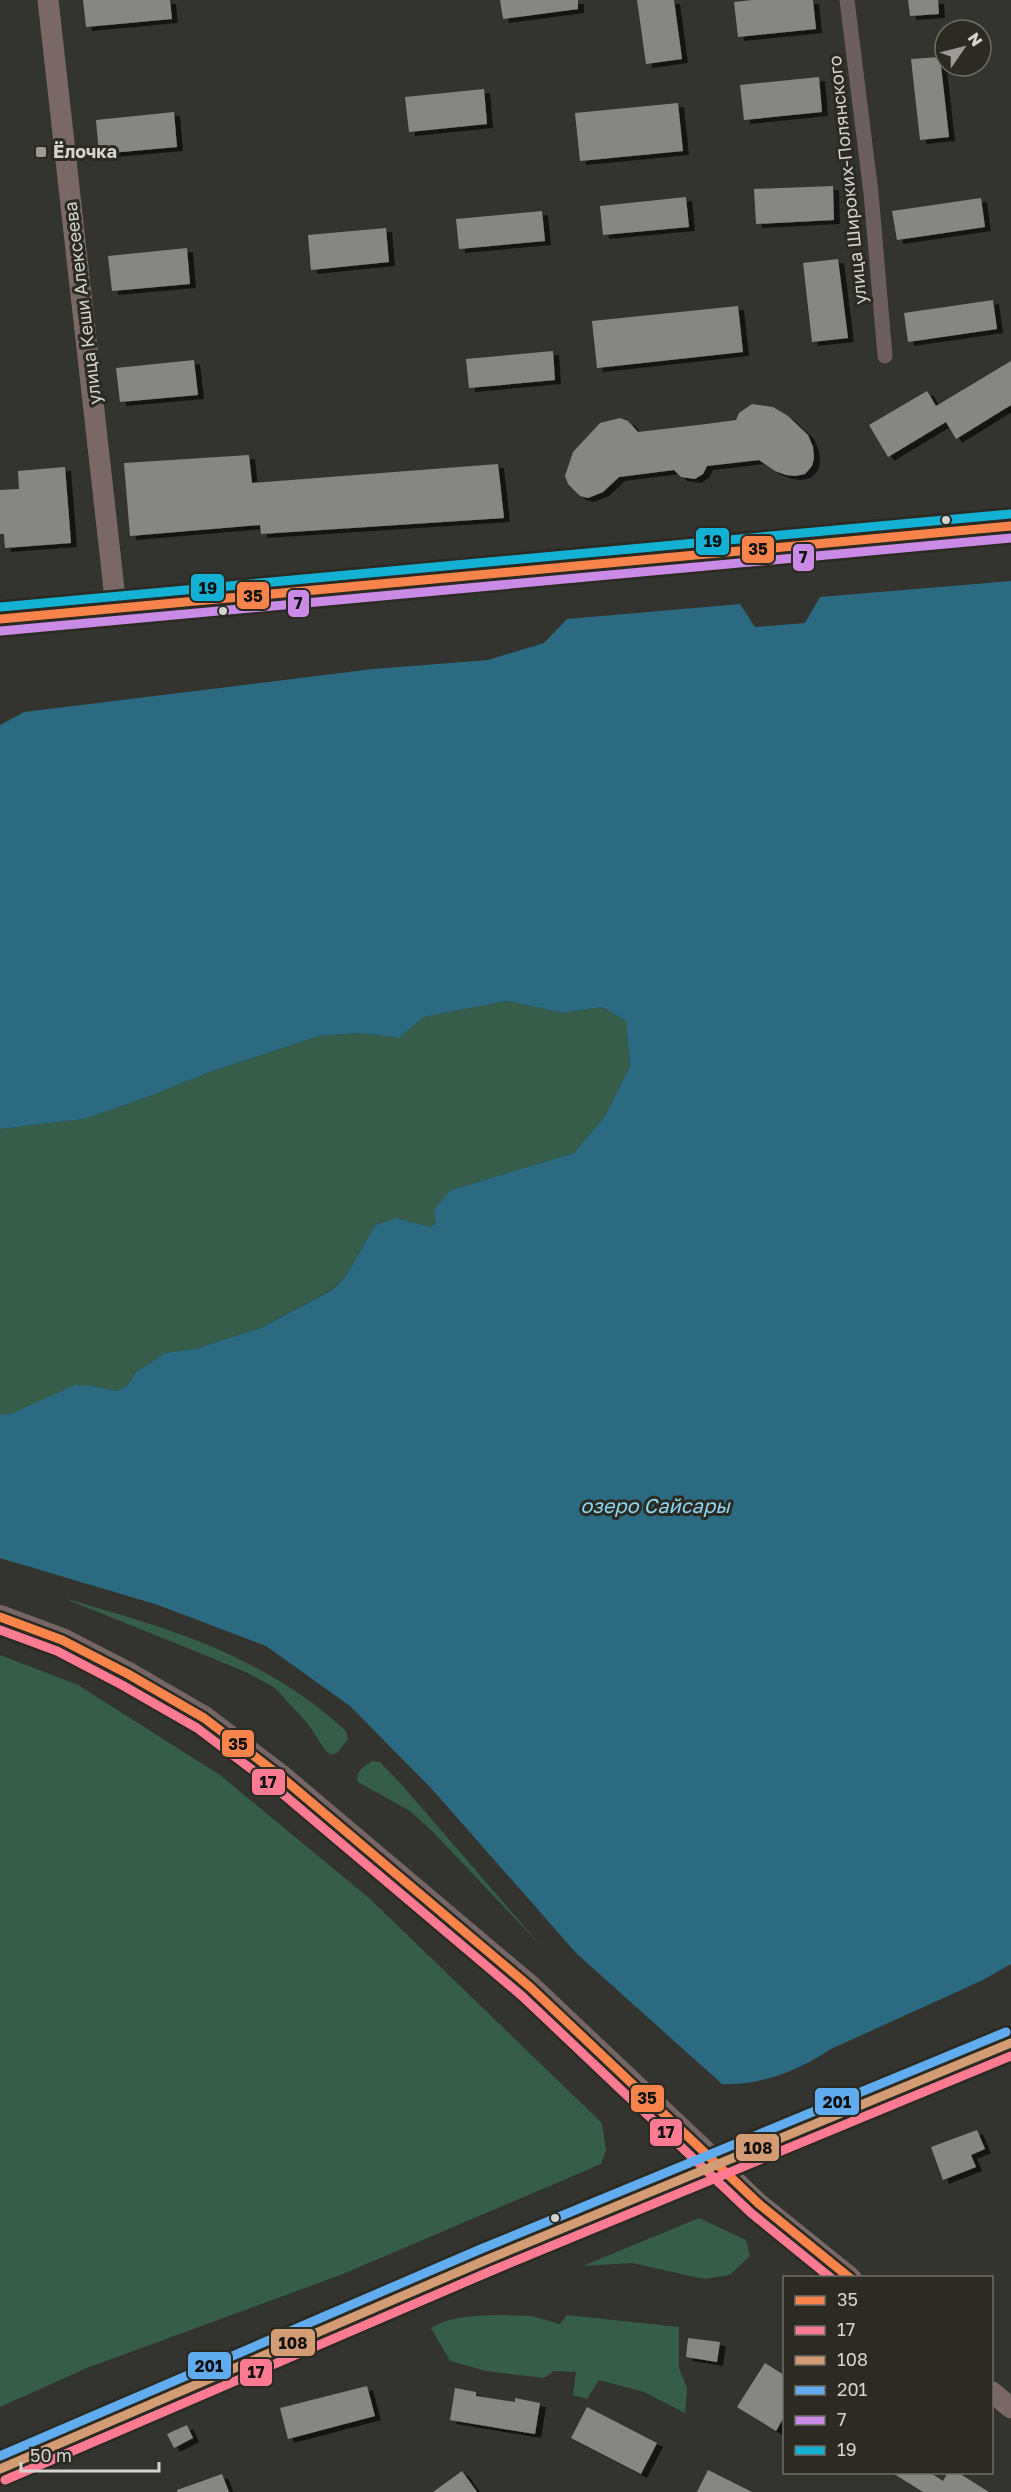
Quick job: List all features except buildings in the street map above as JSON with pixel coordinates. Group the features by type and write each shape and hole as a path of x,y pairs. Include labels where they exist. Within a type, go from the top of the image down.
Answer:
{"main road":[{"name":"улица Кеши Алексеева","path":"48,0 116,607"},
{"path":"0,619 1011,526"},
{"path":"0,1617 62,1640 128,1674 204,1718 279,1775 530,1987 759,2204 850,2276"},
{"path":"0,2469 237,2366 1011,2043"},
{"path":"993,2393 1011,2408"}],"street":[{"name":"улица Широких-Полянского","path":"847,0 871,193 885,356"}],"green space":[{"path":"507,1001 563,1013 602,1007 626,1021 630,1066 605,1116 574,1153 451,1190 436,1223 431,1227 396,1218 375,1225 346,1276 331,1290 261,1328 194,1349 165,1353 136,1372 127,1386 116,1391 94,1386 13,1413 0,1415 0,1129 84,1119 148,1097 207,1073 319,1036 359,1033 399,1038 424,1017"},
{"path":"63,1598 178,1633 248,1663 314,1704 346,1731 348,1739 337,1753 331,1755 325,1750 308,1724 275,1688 248,1673"},
{"path":"0,1655 78,1685 220,1775 369,1898 602,2123 606,2150 601,2164 343,2274 87,2368 0,2407"},
{"path":"372,1761 380,1762 402,1785 542,1947 434,1833 410,1811 358,1782 359,1772"},
{"path":"699,2218 746,2240 750,2256 730,2275 704,2279 632,2263 583,2266"},
{"path":"497,2315 532,2316 560,2324 567,2315 679,2327 679,2368 687,2388 685,2413 644,2392 599,2380 587,2399 573,2395 576,2372 554,2371 544,2378 486,2371 450,2361 431,2328 454,2319"}],"water":[{"name":"озеро Сайсары","path":"1011,581 1011,1964 983,1980 831,2049 793,2070 751,2082 722,2084 576,1953 431,1788 350,1706 266,1646 158,1605 0,1558 0,1415 13,1413 75,1385 116,1391 127,1386 136,1372 165,1353 194,1349 261,1328 332,1290 346,1276 375,1225 396,1218 431,1227 436,1223 434,1209 451,1190 574,1153 605,1116 630,1066 626,1021 602,1007 563,1013 507,1001 424,1017 399,1038 359,1033 319,1036 207,1073 148,1097 84,1119 0,1129 0,725 24,712 373,669 488,660 544,643 567,619 740,604 755,627 805,623 820,597"}],"transit line":[{"name":"19","path":"0,607 1010,514"},
{"name":"35","path":"0,619 1011,526"},
{"name":"7","path":"1,631 1011,538"},
{"name":"35","path":"0,1617 62,1640 128,1674 204,1718 279,1775 530,1987 759,2204 848,2276"},
{"name":"17","path":"0,1630 57,1651 122,1685 197,1728 271,1784 522,1996 751,2213 829,2276"},
{"name":"201","path":"0,2456 481,2249 1006,2032"},
{"name":"108","path":"0,2469 486,2260 1011,2043"},
{"name":"17","path":"5,2480 491,2271 1011,2056"}],"place":[{"name":"Ёлочка","path":"41,152"}]}
